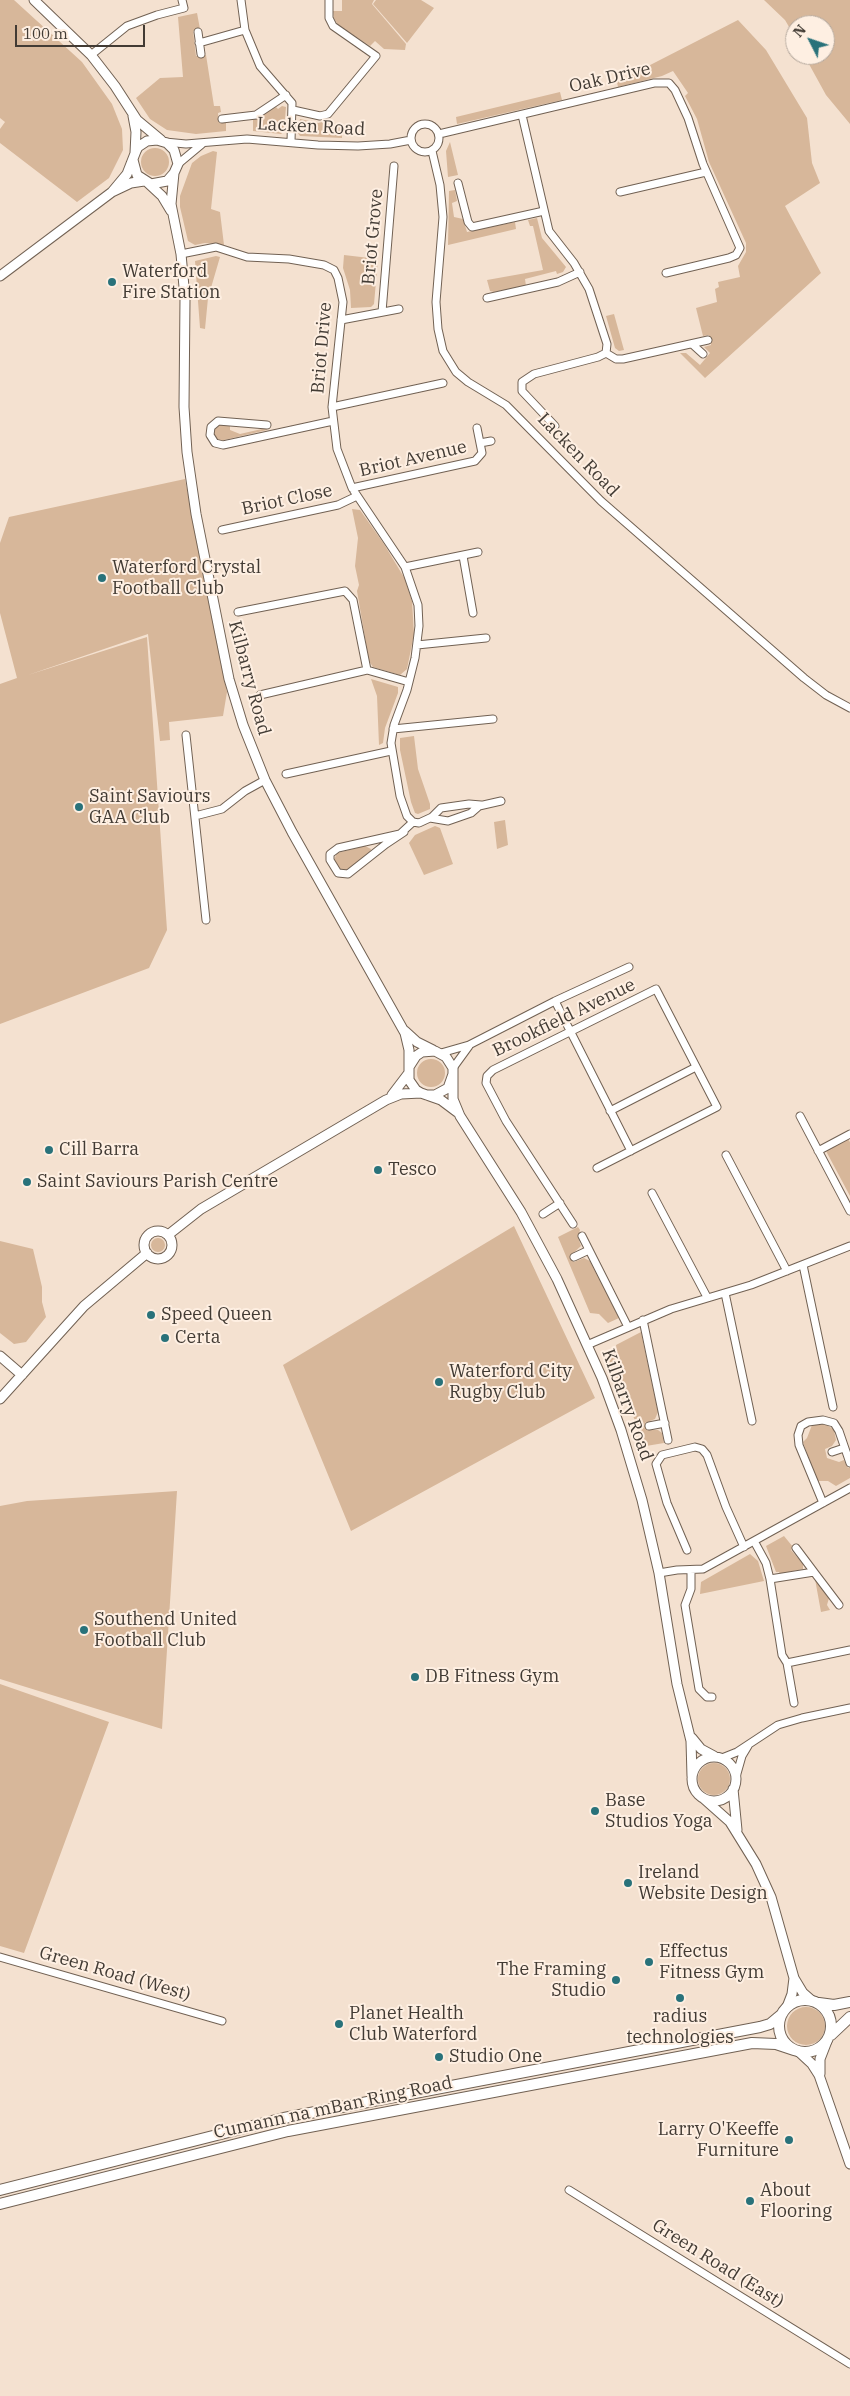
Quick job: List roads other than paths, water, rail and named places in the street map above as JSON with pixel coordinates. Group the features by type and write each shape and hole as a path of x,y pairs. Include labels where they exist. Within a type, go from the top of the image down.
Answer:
{"main road":[{"path":"850,2002 834,2005 799,2000 785,2010 779,2027 781,2036 786,2044 796,2050 808,2052 817,2050 850,2017"},
{"path":"815,2001 826,2009 830,2017 832,2027 828,2039"},
{"name":"Cumann na mBan Ring Road","path":"0,2190 284,2118 760,2028 770,2024 785,2010"},
{"name":"Cumann na mBan Ring Road","path":"0,2204 296,2129 752,2043 776,2044 796,2050"}],"street":[{"path":"0,276 112,192 131,182 162,183 174,174 178,164 174,150 147,130 132,114 115,86 91,55 34,0"},
{"path":"91,55 128,26 156,15 184,8 182,0"},
{"path":"241,0 245,30 260,66 292,103 291,142"},
{"path":"293,110 320,116 328,114 376,56 331,23 329,0"},
{"path":"199,43 245,30"},
{"path":"198,32 201,54"},
{"name":"Oak Drive","path":"522,115 654,83 667,82 675,90 690,122 706,172"},
{"path":"222,119 256,115 286,95"},
{"path":"132,114 136,132 135,172 146,182"},
{"path":"439,134 522,115 551,235 580,272 596,307 607,344 606,353"},
{"path":"421,124 431,125 439,134 439,142 432,151 418,151 411,140 412,132 421,124"},
{"name":"Lacken Road","path":"163,141 177,144 247,138 364,146 411,140"},
{"path":"112,192 123,180 138,147 147,141 163,141"},
{"name":"Lacken Road","path":"178,164 193,149 209,141"},
{"name":"Lacken Road","path":"432,151 438,174 442,209 436,302 438,329 444,351 456,372 468,382 506,405 600,501 804,678 826,695 850,708"},
{"name":"Briot Grove","path":"382,312 394,166"},
{"path":"620,192 706,172 738,243 739,251 729,258 666,273"},
{"name":"Kilbarry Road","path":"174,174 171,194 172,214 181,254 186,315 185,430 191,483 229,679 243,725 265,780 402,1027 409,1050 408,1070"},
{"name":"Kilbarry Road","path":"146,182 162,196 172,214"},
{"path":"458,183 468,222 472,227 544,211"},
{"name":"Briot Drive","path":"181,254 214,247 243,256 298,260 328,266 336,274 341,288 341,320 332,407 340,458 352,488 404,567 418,605 418,645 409,682 393,729 391,751 400,796 406,813 413,822"},
{"path":"487,298 558,282 580,272"},
{"name":"Briot Grove","path":"341,320 399,309"},
{"path":"606,353 616,359 623,359 708,340"},
{"path":"692,344 703,354"},
{"path":"555,426 521,389 522,382 534,374 598,357 606,353"},
{"path":"332,407 443,383"},
{"path":"267,425 218,421 211,426 210,435 215,442 223,445 333,421"},
{"name":"Briot Avenue","path":"352,488 473,462 481,456 477,428"},
{"path":"480,443 491,441"},
{"name":"Briot Close","path":"222,530 338,505 357,496"},
{"path":"404,567 478,552"},
{"path":"463,556 473,612"},
{"path":"238,612 345,591 353,600 367,670"},
{"path":"418,645 486,638"},
{"path":"260,694 367,670 409,682"},
{"path":"393,729 493,719"},
{"path":"186,735 206,920"},
{"path":"286,774 391,751"},
{"path":"195,816 225,808 245,791 265,780"},
{"path":"404,832 338,848 330,854 330,860 338,873 348,874 404,832 413,822 419,823 430,818 441,808 471,804 482,805 501,801"},
{"path":"430,818 448,822 471,814 482,805"},
{"path":"386,1100 401,1085 416,1056 422,1052 438,1052 469,1045 555,1001 629,967"},
{"name":"Brookfield Avenue","path":"560,1204 506,1121 486,1084 487,1076 493,1070 656,988 696,1067"},
{"path":"555,1001 630,1151"},
{"name":"Kilbarry Road","path":"402,1027 417,1042 438,1052"},
{"path":"168,1235 201,1210 386,1100 401,1094 435,1095 448,1088 453,1071 469,1045"},
{"path":"438,1052 450,1062 453,1071"},
{"path":"598,1168 717,1108 696,1067 610,1111"},
{"path":"408,1070 412,1085 424,1094"},
{"name":"Kilbarry Road","path":"453,1071 453,1099 460,1116 539,1244 587,1345 629,1455 659,1573 677,1684 689,1733 693,1758 692,1776"},
{"name":"Kilbarry Road","path":"424,1094 447,1104 460,1116"},
{"path":"800,1116 850,1211"},
{"path":"818,1151 850,1134"},
{"path":"726,1155 787,1271"},
{"path":"652,1193 707,1298"},
{"path":"543,1214 560,1204 573,1224"},
{"path":"160,1231 168,1235 172,1243 168,1255 156,1259 146,1253 145,1239 151,1233 160,1231"},
{"path":"582,1236 628,1327"},
{"path":"587,1345 643,1320 804,1265 850,1246"},
{"path":"574,1257 589,1250"},
{"path":"0,1399 84,1306 120,1273 146,1253"},
{"path":"804,1265 833,1407"},
{"path":"725,1293 752,1422"},
{"path":"643,1320 668,1440"},
{"path":"0,1356 22,1375"},
{"path":"823,1503 799,1445 799,1428 808,1422 826,1420 832,1422 838,1428 850,1463"},
{"path":"648,1426 665,1423"},
{"path":"687,1550 667,1503 656,1464 662,1455 694,1447 702,1449 707,1455 726,1507 744,1547"},
{"path":"832,1452 844,1448"},
{"path":"659,1573 703,1569 850,1488"},
{"path":"754,1541 766,1563 770,1579 782,1655 787,1663 794,1703"},
{"path":"796,1548 838,1605"},
{"path":"691,1570 692,1589 685,1605 699,1689 707,1697 712,1697"},
{"path":"770,1579 814,1572"},
{"path":"787,1663 850,1650"},
{"path":"815,2001 803,1992 794,1978 768,1888 740,1837 725,1817 695,1790 692,1776 700,1761 737,1752 765,1732 786,1722 850,1708"},
{"name":"Kilbarry Road","path":"689,1733 701,1750 719,1757"},
{"path":"740,1837 735,1821 733,1789 742,1756 751,1742"},
{"path":"719,1757 732,1766 736,1777"},
{"path":"703,1798 717,1801 729,1795 733,1789"},
{"name":"Green Road (West)","path":"0,1957 222,2021"},
{"path":"785,2010 792,1994 794,1978"},
{"path":"821,2080 820,2059 828,2039"},
{"path":"796,2050 812,2064 821,2080 850,2164"},
{"name":"Green Road (East)","path":"569,2190 850,2364"}],"place":[{"name":"Waterford Fire Station","path":"112,282"},
{"name":"Waterford Crystal Football Club","path":"102,578"},
{"name":"Saint Saviours GAA Club","path":"79,807"},
{"name":"Cill Barra","path":"49,1150"},
{"name":"Tesco","path":"378,1170"},
{"name":"Saint Saviours Parish Centre","path":"27,1182"},
{"name":"Speed Queen","path":"151,1315"},
{"name":"Certa","path":"165,1338"},
{"name":"Waterford City Rugby Club","path":"439,1382"},
{"name":"Southend United Football Club","path":"84,1630"},
{"name":"DB Fitness Gym","path":"415,1677"},
{"name":"Base Studios Yoga","path":"595,1811"},
{"name":"Ireland Website Design","path":"628,1883"},
{"name":"Effectus Fitness Gym","path":"649,1962"},
{"name":"The Framing Studio","path":"616,1980"},
{"name":"radius technologies","path":"680,1998"},
{"name":"Planet Health Club Waterford","path":"339,2024"},
{"name":"Studio One","path":"439,2057"},
{"name":"Larry O'Keeffe Furniture","path":"789,2140"},
{"name":"About Flooring","path":"750,2201"}]}
